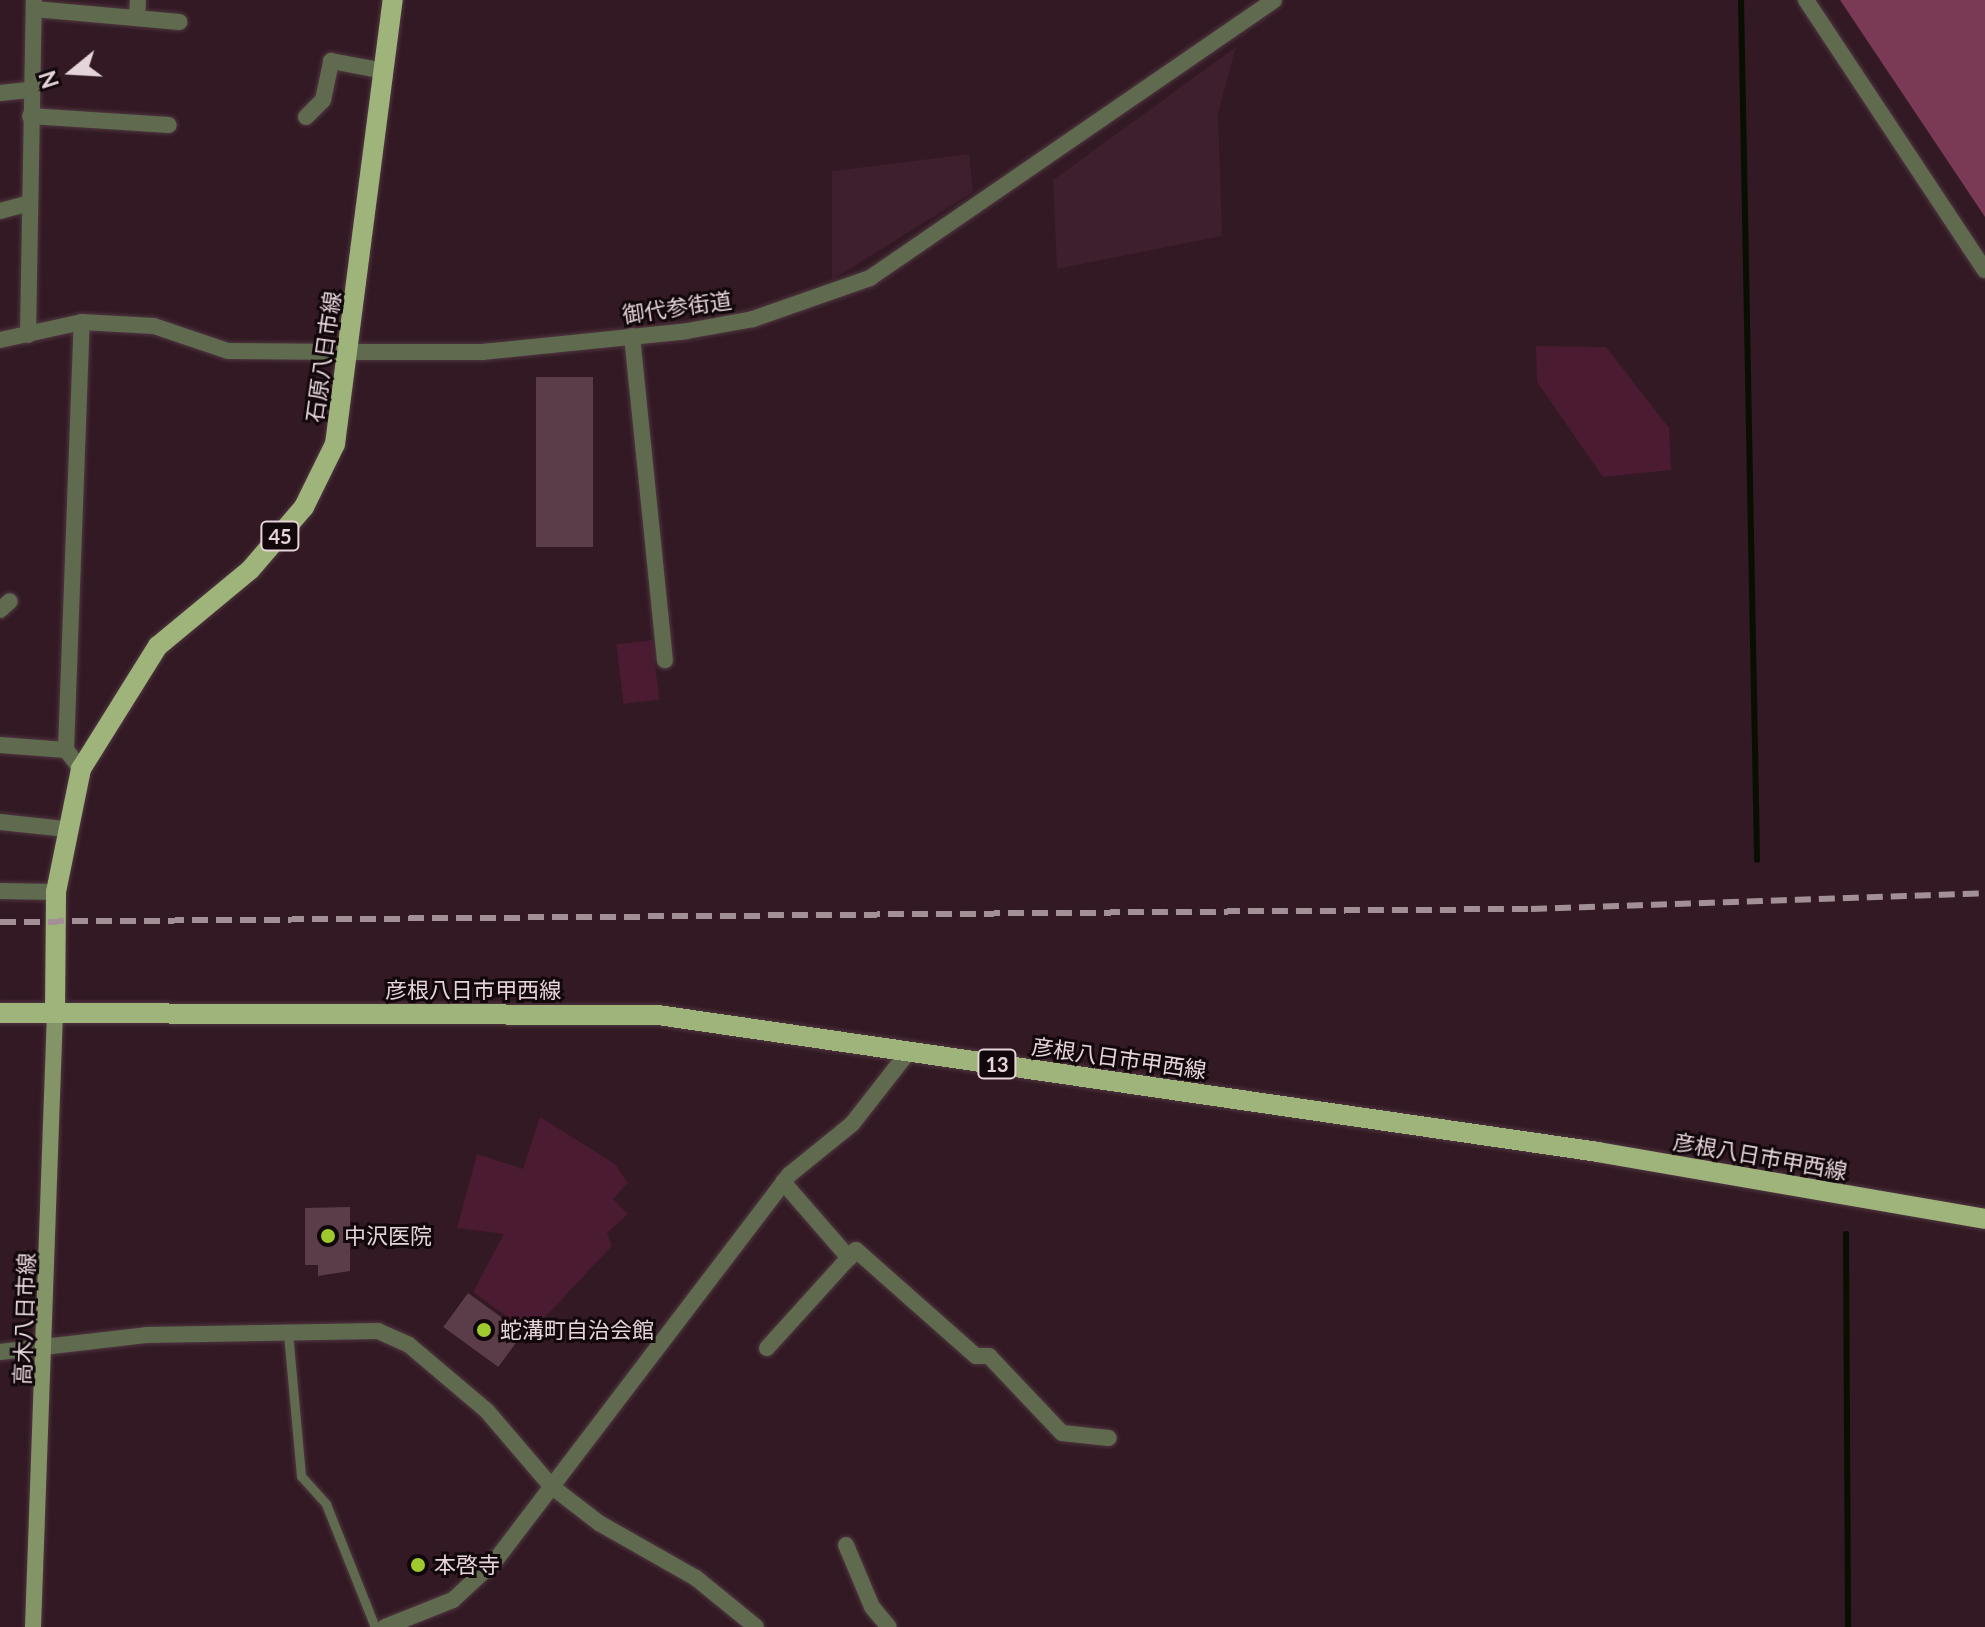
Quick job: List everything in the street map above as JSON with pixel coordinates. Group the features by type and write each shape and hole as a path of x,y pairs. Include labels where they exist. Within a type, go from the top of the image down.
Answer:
{"main road":[{"name":"石原八日市線","path":"55,1012 56,892 65,829 81,769 158,646 250,570 304,507 335,444 393,0"},
{"name":"高木八日市線","path":"33,1627 55,1012"},
{"name":"彦根八日市甲西線","path":"0,1013 658,1015 1598,1152 1985,1219"}],"street":[{"path":"137,18 138,0"},
{"name":"御代参街道","path":"0,340 82,322 154,326 228,351 482,352 753,319 870,278 1274,0"},
{"path":"1806,0 1985,270"},
{"path":"28,335 27,204 34,4 179,22"},
{"path":"306,117 323,100 331,61 385,71"},
{"path":"0,93 31,90"},
{"path":"30,116 169,125"},
{"path":"0,211 27,204"},
{"path":"81,769 66,750 82,322"},
{"path":"632,336 665,660"},
{"path":"0,745 66,750"},
{"path":"0,822 65,829"},
{"path":"0,891 56,892"},
{"path":"385,1627 453,1600 495,1561 783,1182 852,1124 909,1051"},
{"path":"783,1182 849,1258"},
{"path":"767,1348 856,1250 976,1356 989,1356 1062,1433 1109,1438"},
{"path":"0,1352 45,1350 146,1335 378,1331 409,1345 487,1411 551,1486 599,1523 696,1578 756,1627"},
{"path":"846,1545 872,1607 889,1627"}],"lane":[{"path":"288,1333 301,1476 326,1504 375,1627"}],"shaded area":[{"path":"1840,0 1985,0 1985,217"},
{"path":"1236,47 1218,113 1222,236 1057,269 1053,180"},
{"path":"969,154 973,192 832,280 832,171"},
{"path":"1536,346 1606,347 1669,428 1671,470 1603,477 1537,382"},
{"path":"652,640 659,700 624,704 616,644"},
{"path":"540,1117 615,1164 628,1183 613,1199 628,1214 607,1233 612,1246 530,1333 473,1292 504,1234 457,1228 477,1154 523,1169"}],"building":[{"path":"536,377 593,377 593,547 536,547"},
{"name":"中沢医院","path":"350,1207 350,1271 318,1276 318,1265 305,1265 305,1208"},
{"name":"蛇溝町自治会館","path":"468,1293 523,1333 498,1367 443,1327"}],"waterway":[{"path":"1741,0 1757,860"},
{"path":"1846,1234 1848,1627"}],"railway":[{"path":"0,922 1531,909 1985,893"}],"place":[{"name":"中沢医院","path":"328,1236"},
{"name":"蛇溝町自治会館","path":"484,1330"},
{"name":"本啓寺","path":"418,1565"}]}
